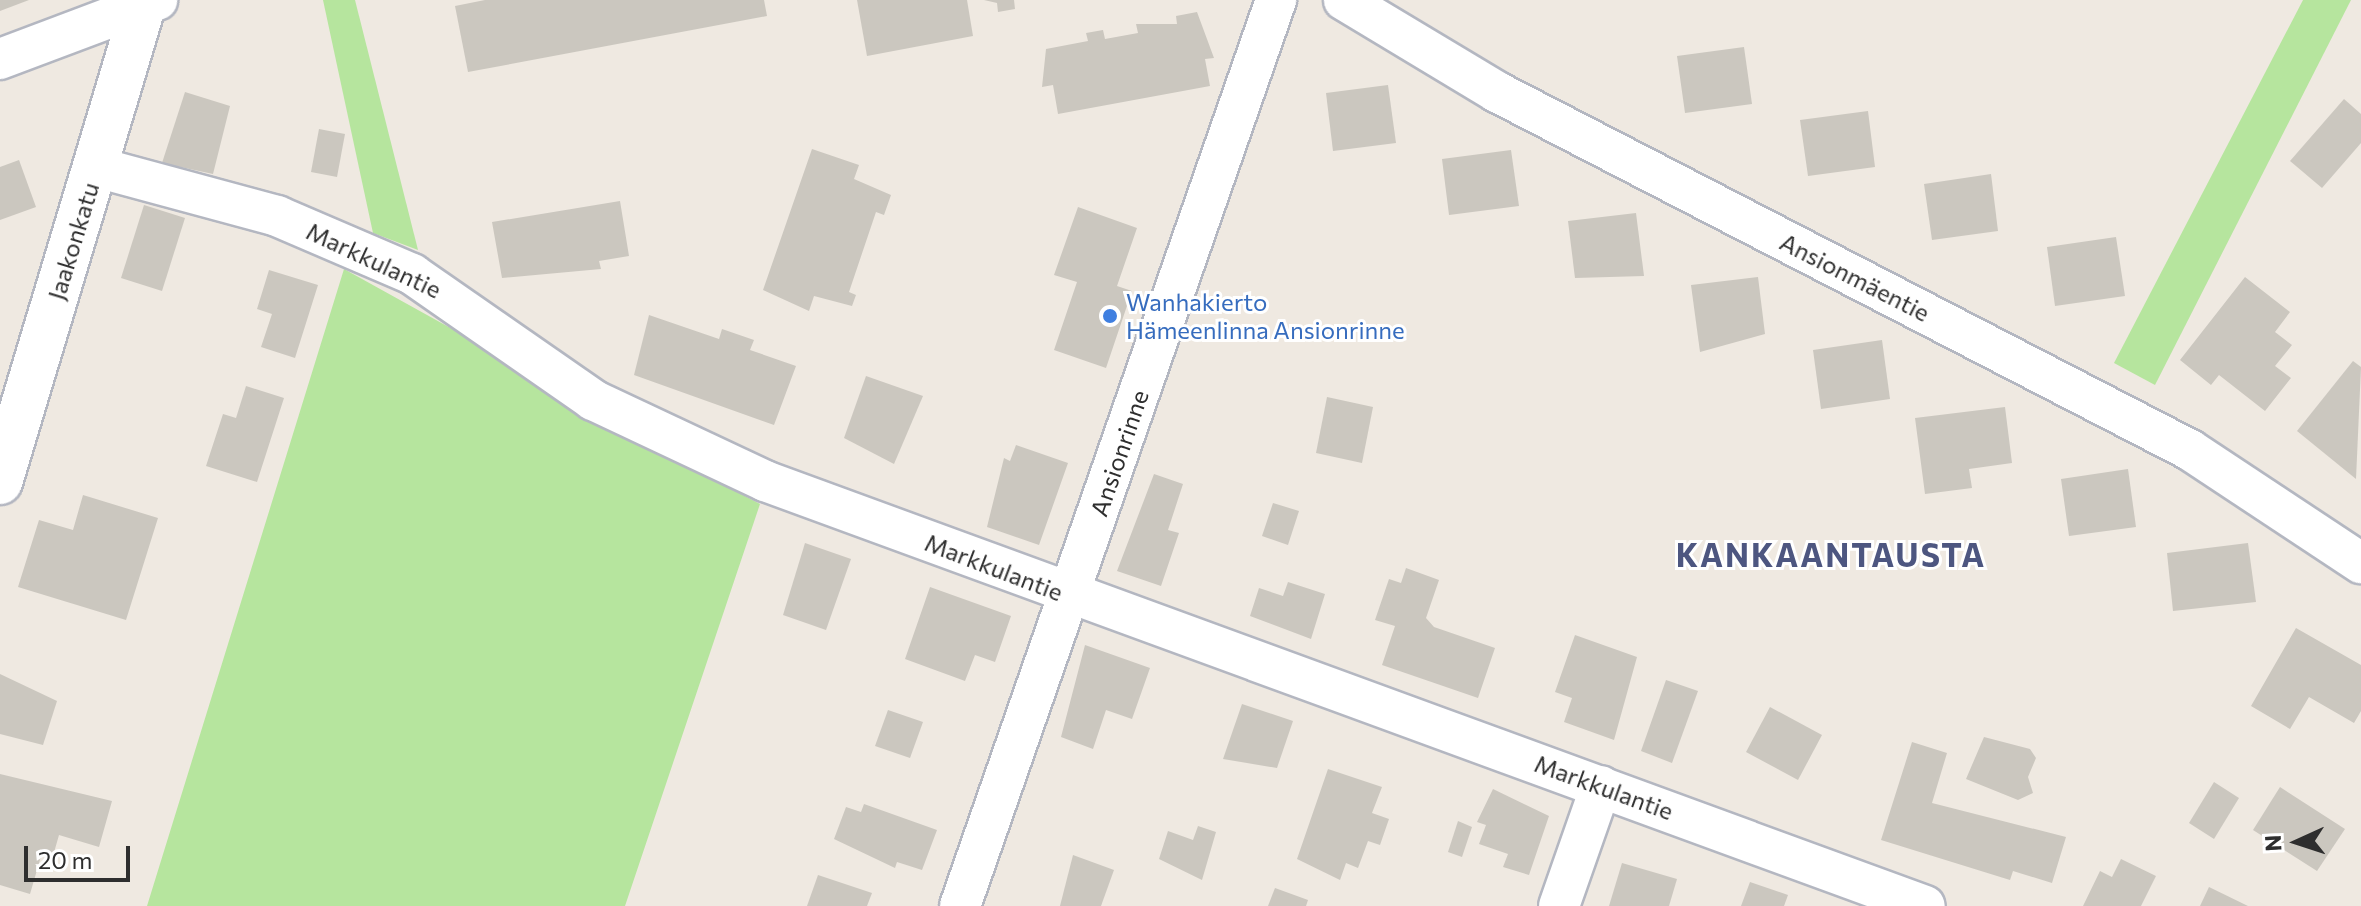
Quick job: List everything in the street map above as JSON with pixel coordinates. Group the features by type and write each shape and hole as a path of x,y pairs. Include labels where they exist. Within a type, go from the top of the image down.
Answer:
{"street":[{"name":"Ansionrinne","path":"960,906 1276,0"},
{"name":"Ansionmäentie","path":"1344,0 1497,92 2190,450 2361,563"},
{"path":"0,59 148,3"},
{"name":"Jaakonkatu","path":"0,482 148,3"},
{"name":"Markkulantie","path":"96,167 277,216 412,274 593,400 765,481 1070,596 1925,906"},
{"path":"1559,906 1601,786"}],"green space":[{"path":"323,0 355,0 418,250 373,233"},
{"path":"2303,0 2351,0 2155,385 2114,363"},
{"path":"344,269 501,356 571,405 760,504 625,906 147,906"}],"building":[{"path":"0,0 29,0 0,11"},
{"path":"485,0 764,0 767,16 468,72 455,6"},
{"path":"857,0 967,0 973,36 867,56"},
{"path":"984,0 1014,0 1015,9 998,12 997,3"},
{"path":"1197,12 1214,58 1205,59 1210,86 1058,114 1053,85 1042,87 1046,49 1088,41 1086,33 1103,30 1105,39 1138,33 1136,24 1177,24 1176,16"},
{"path":"1744,47 1752,104 1685,113 1677,56"},
{"path":"1388,85 1396,143 1333,151 1326,93"},
{"path":"185,92 230,106 213,174 162,163"},
{"path":"2344,99 2361,114 2361,143 2322,188 2290,161"},
{"path":"1868,111 1875,167 1808,176 1800,120"},
{"path":"319,129 345,134 337,177 311,172"},
{"path":"812,149 859,165 854,179 891,195 884,215 876,212 849,292 856,295 852,306 814,296 809,311 763,290"},
{"path":"1511,150 1519,206 1449,215 1442,159"},
{"path":"19,160 36,207 0,220 0,167"},
{"path":"1991,174 1998,231 1932,240 1924,184"},
{"path":"620,201 629,256 599,261 601,269 502,278 492,222"},
{"path":"144,205 185,218 162,291 121,278"},
{"path":"1078,207 1137,228 1117,286 1132,291 1106,368 1054,350 1077,282 1054,275"},
{"path":"1636,213 1644,276 1575,278 1568,221"},
{"path":"2116,237 2125,296 2055,306 2047,247"},
{"path":"269,270 318,285 295,358 261,347 272,314 257,309"},
{"path":"1758,277 1765,334 1700,352 1691,285"},
{"path":"2245,277 2290,312 2275,332 2292,345 2275,366 2291,378 2265,411 2219,375 2211,385 2180,360"},
{"path":"649,315 719,339 722,329 754,340 750,350 796,366 774,425 634,375"},
{"path":"1882,340 1890,399 1821,409 1813,350"},
{"path":"2353,361 2361,367 2356,479 2297,431"},
{"path":"866,376 923,396 894,464 844,438"},
{"path":"246,386 284,398 257,482 206,466 223,414 236,418"},
{"path":"1327,397 1373,407 1362,463 1316,453"},
{"path":"2005,407 2012,463 1969,469 1972,488 1925,494 1915,418"},
{"path":"1016,445 1068,463 1039,545 987,527 1004,458 1010,461"},
{"path":"2128,469 2136,527 2069,536 2061,479"},
{"path":"1154,474 1183,484 1168,530 1179,533 1161,586 1117,571"},
{"path":"83,495 158,518 126,620 18,587 39,520 73,530"},
{"path":"1273,503 1299,511 1288,545 1262,536"},
{"path":"805,543 851,559 826,630 783,615"},
{"path":"2248,543 2256,602 2173,611 2167,553"},
{"path":"1406,568 1439,580 1426,618 1434,627 1495,648 1478,698 1382,665 1395,626 1375,620 1389,579 1401,583"},
{"path":"1288,582 1325,594 1311,639 1250,616 1259,588 1283,596"},
{"path":"930,587 1011,616 995,662 975,655 965,681 905,659"},
{"path":"2296,628 2361,665 2361,711 2354,723 2309,697 2290,729 2251,706"},
{"path":"1575,635 1637,657 1614,740 1564,722 1572,698 1555,692"},
{"path":"1085,645 1150,668 1132,719 1106,710 1093,749 1061,737"},
{"path":"0,674 57,701 43,745 0,734"},
{"path":"1666,680 1698,691 1672,763 1641,751"},
{"path":"1242,704 1293,721 1277,768 1223,759"},
{"path":"1770,707 1822,735 1798,780 1746,752"},
{"path":"888,710 923,722 910,758 875,746"},
{"path":"1984,737 2030,749 2036,758 2028,777 2033,793 2018,800 1966,779"},
{"path":"1912,742 1947,753 1932,803 2066,837 2052,883 2013,871 2010,880 1881,840"},
{"path":"1328,769 1382,787 1372,813 1389,819 1380,845 1368,841 1358,868 1346,863 1340,880 1297,859"},
{"path":"0,774 112,801 99,847 59,835 53,856 42,853 30,894 0,885"},
{"path":"2214,782 2239,798 2214,839 2189,823"},
{"path":"2280,787 2345,829 2317,871 2253,830"},
{"path":"1493,789 1549,816 1529,875 1503,867 1508,854 1479,844 1486,825 1477,822"},
{"path":"864,804 937,830 922,870 897,862 895,868 834,839 846,807 861,812"},
{"path":"1458,821 1472,827 1462,857 1448,852"},
{"path":"1198,826 1216,832 1202,880 1159,859 1168,831 1193,840"},
{"path":"1073,855 1114,870 1101,906 1060,906"},
{"path":"2121,859 2156,876 2141,906 2083,906 2100,871 2112,877"},
{"path":"1622,863 1677,879 1669,906 1609,906"},
{"path":"818,875 872,893 867,906 807,906"},
{"path":"1750,882 1788,895 1784,906 1741,906"},
{"path":"2209,887 2248,906 2200,906"},
{"path":"1275,888 1308,900 1306,906 1268,906"}],"place":[{"name":"Wanhakierto Hämeenlinna Ansionrinne","path":"1110,316"}],"district":[{"name":"KANKAANTAUSTA","path":"1831,554"}]}
